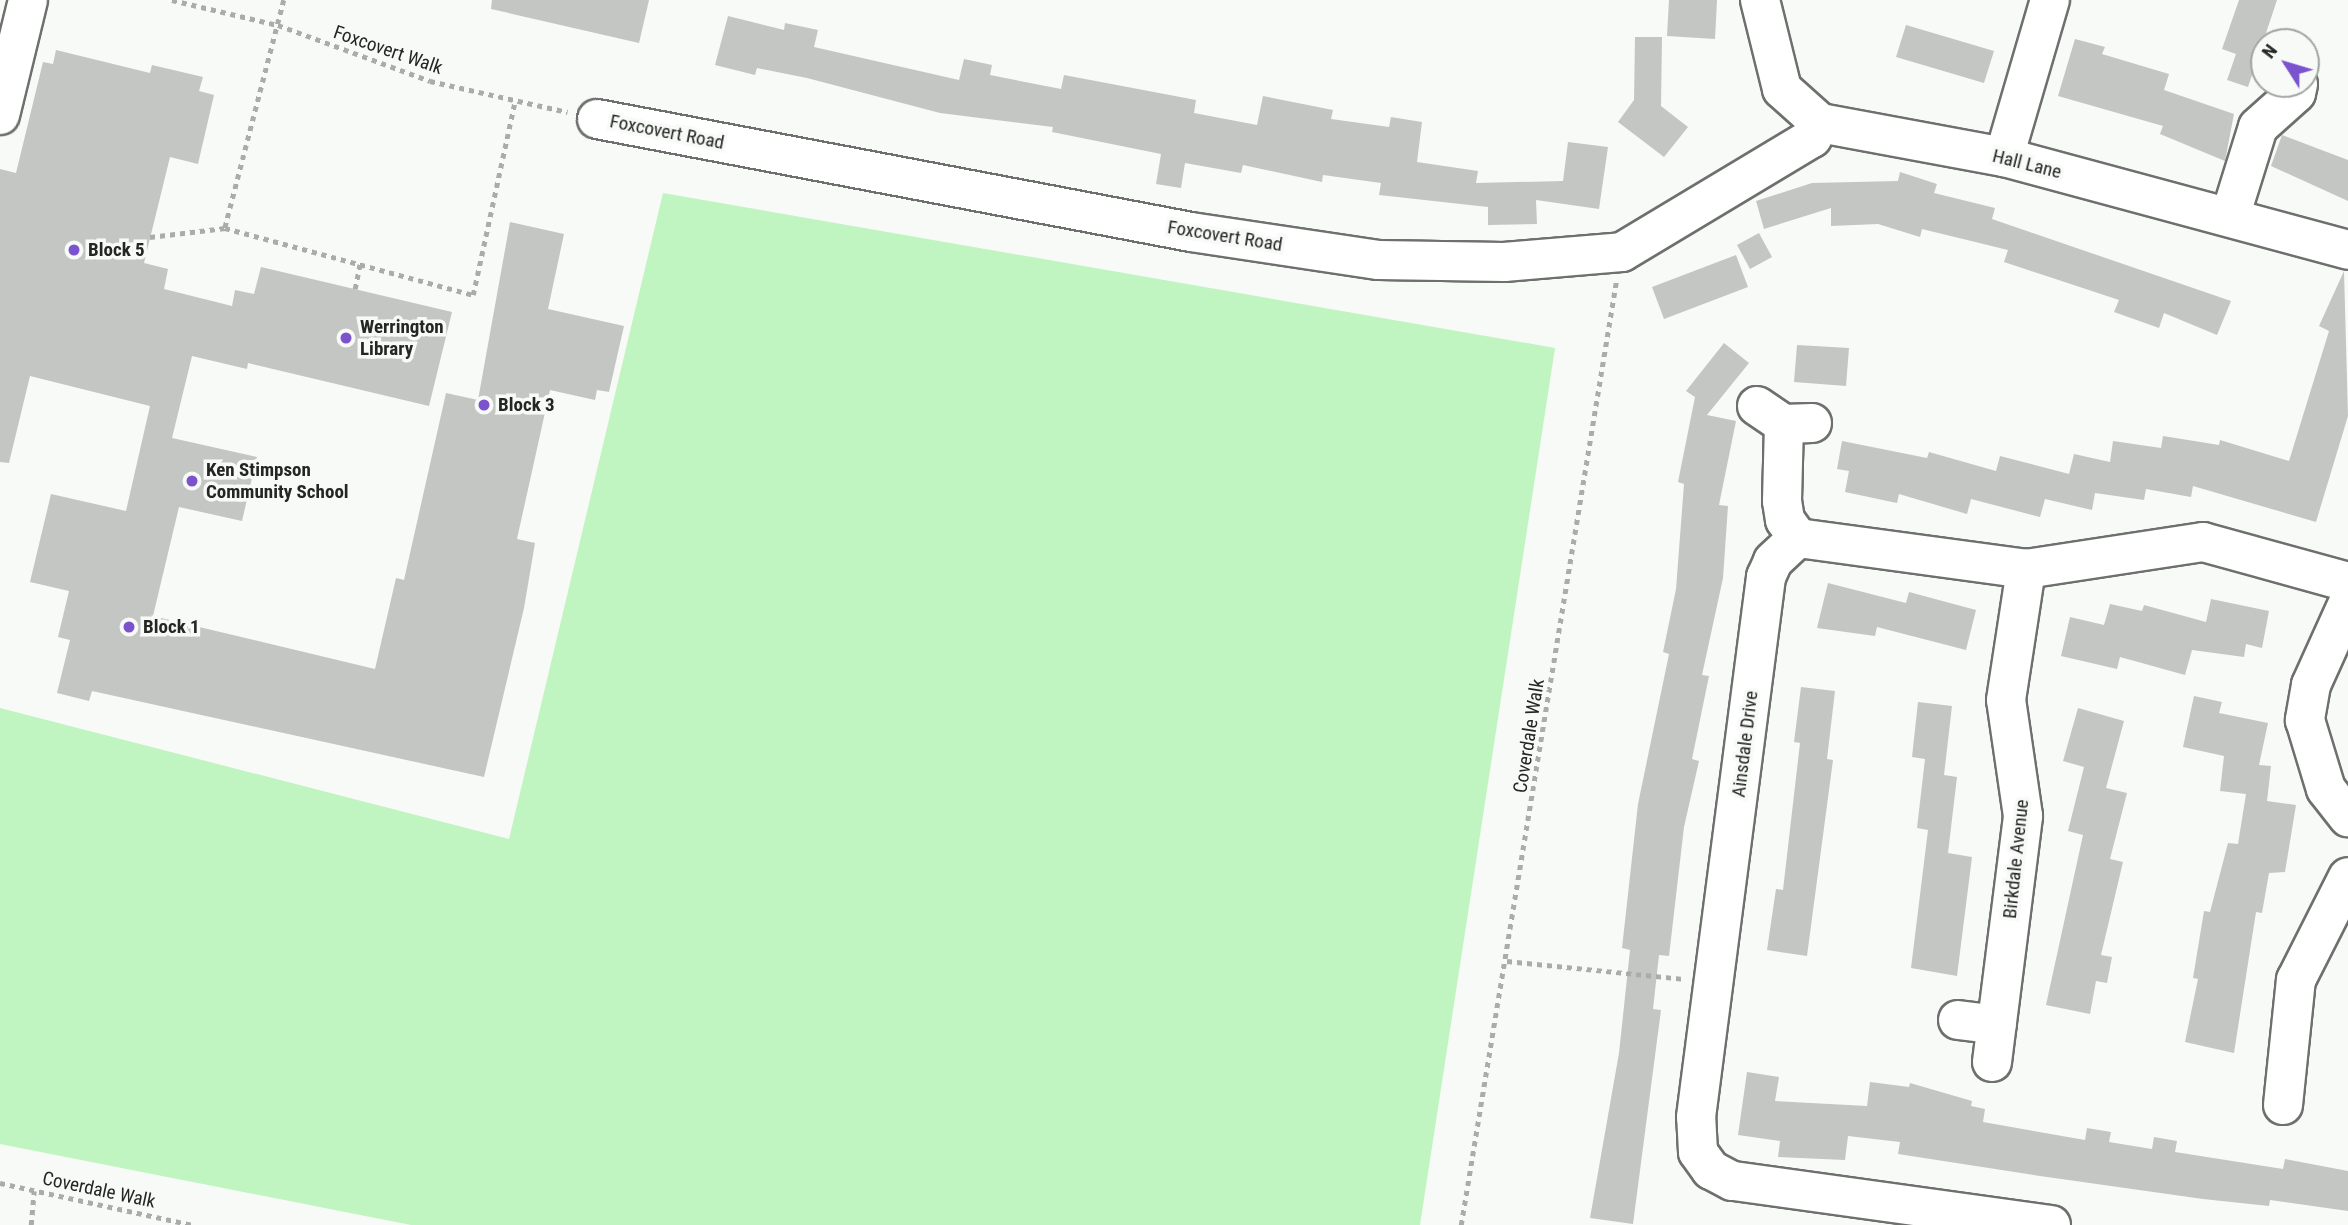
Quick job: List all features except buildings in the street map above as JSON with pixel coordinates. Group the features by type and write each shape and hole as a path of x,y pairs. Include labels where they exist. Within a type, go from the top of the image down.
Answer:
{"street":[{"path":"0,115 10,36 28,0"},
{"path":"1760,0 1782,89 1820,123"},
{"path":"2004,157 2050,0"},
{"path":"2230,217 2258,127 2290,98"},
{"name":"Foxcovert Road","path":"597,119 1191,232 1379,260 1504,262 1622,252 1812,138 1820,123"},
{"name":"Hall Lane","path":"1820,123 2004,157 2348,250"},
{"path":"1785,418 1782,501 1784,520 1798,538 2026,569 2203,542 2348,582"},
{"name":"Ainsdale Drive","path":"1798,538 1773,561 1766,577 1694,1129 1698,1152 1711,1170 1732,1181 2051,1225"},
{"name":"Birkdale Avenue","path":"1992,1062 2023,816 2006,700 2026,569"},
{"path":"2348,603 2311,685 2305,720 2326,789 2348,817"},
{"path":"2283,1105 2296,980 2348,877"},
{"path":"1958,1020 1997,1025"}],"path":[{"name":"Foxcovert Walk","path":"172,0 278,25 429,81 597,119"},
{"path":"225,228 284,0"},
{"path":"150,237 225,228 473,295 515,100"},
{"name":"Coverdale Walk","path":"1461,1225 1507,961 1622,252"},
{"path":"355,289 360,264"},
{"path":"1507,961 1715,982"},
{"name":"Coverdale Walk","path":"0,1183 192,1225"},
{"path":"31,1225 34,1191"}],"green space":[{"path":"663,193 1555,348 1420,1225 411,1225 0,1144 0,708 509,839"}],"place":[{"name":"Block 5","path":"74,250"},
{"name":"Werrington Library","path":"346,338"},
{"name":"Block 3","path":"484,405"},
{"name":"Ken Stimpson Community School","path":"192,481"},
{"name":"Block 1","path":"129,627"}]}
